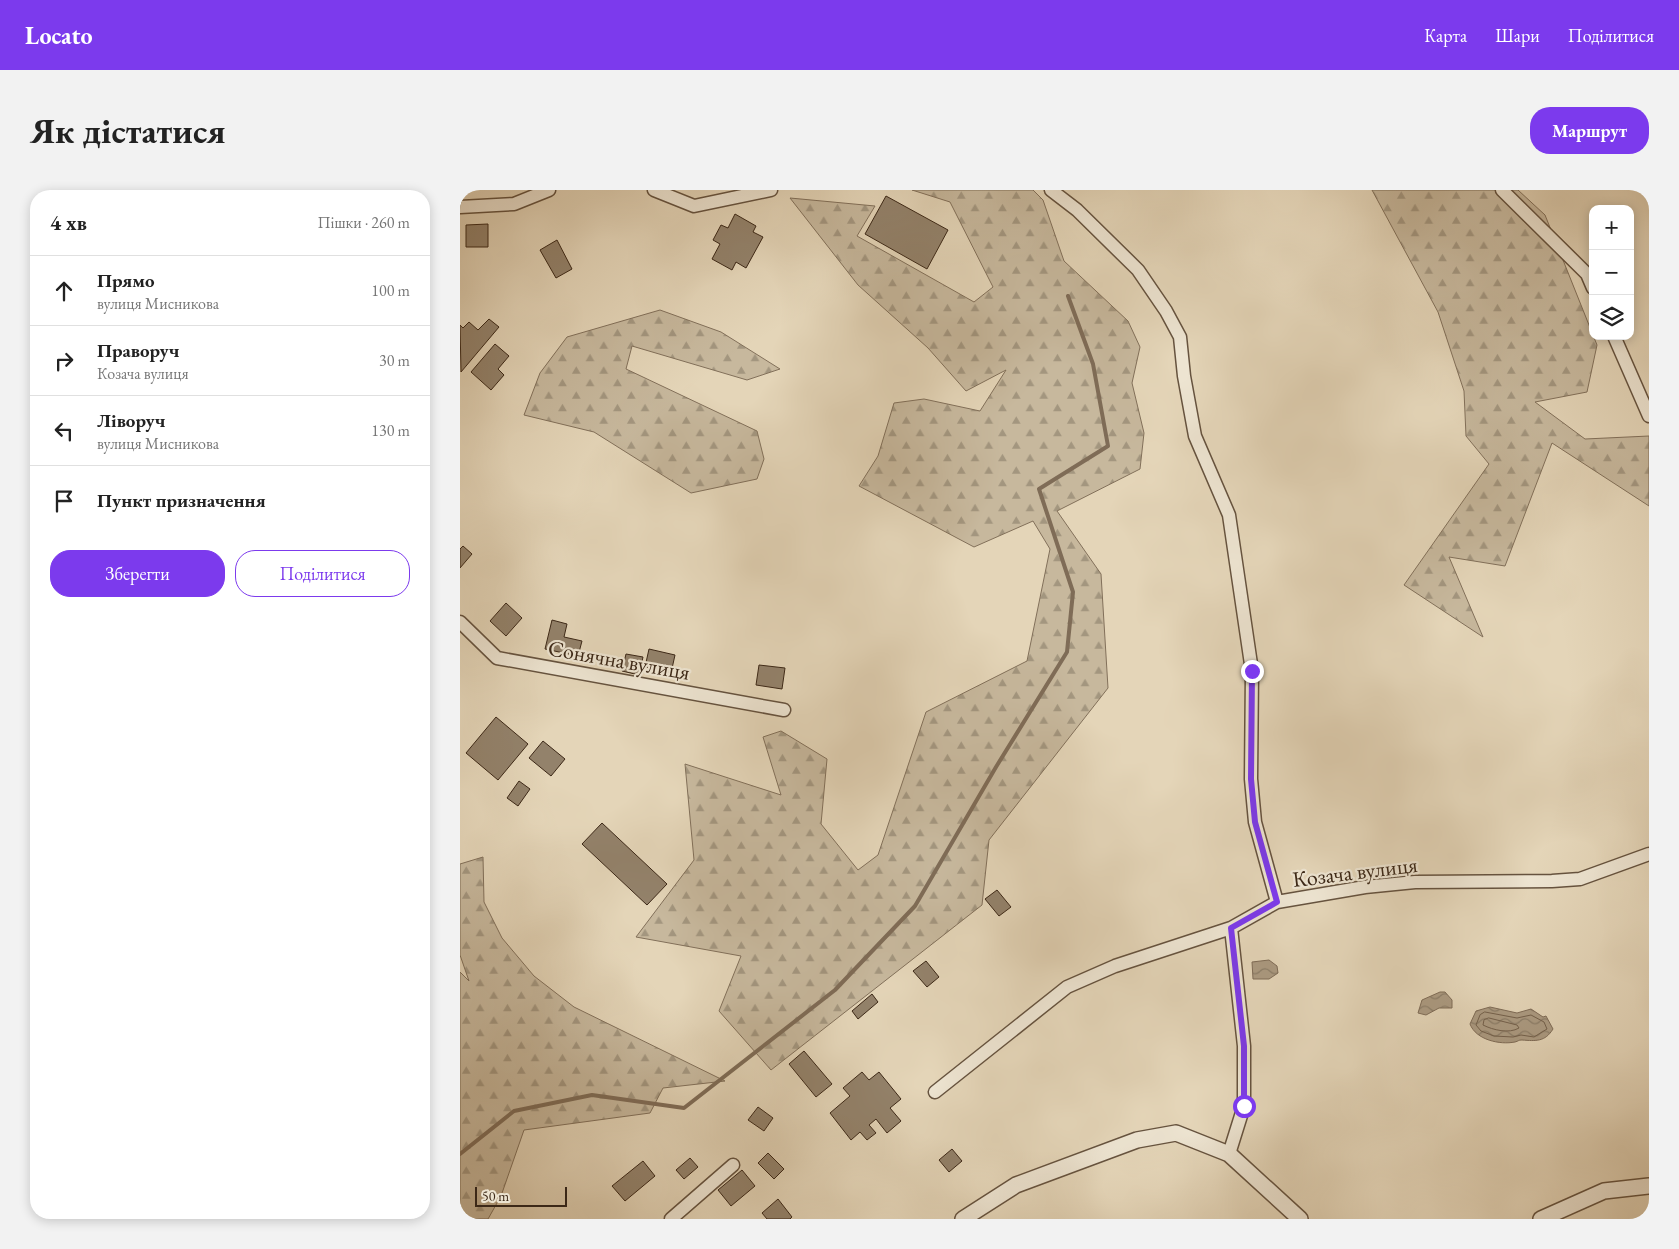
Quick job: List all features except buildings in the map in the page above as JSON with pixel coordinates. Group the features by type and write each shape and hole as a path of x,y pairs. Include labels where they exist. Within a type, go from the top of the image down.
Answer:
{"street":[{"path":"460,207 514,204 549,190"},
{"path":"654,190 694,206 771,190"},
{"path":"1051,190 1078,210 1138,270 1166,310 1180,337 1184,376 1195,436 1229,515 1252,671 1251,779 1255,822 1277,902"},
{"path":"1502,190 1587,274 1589,279"},
{"path":"1616,340 1649,416"},
{"name":"Сонячна вулиця","path":"460,622 497,658 784,710"},
{"name":"Козача вулиця","path":"935,1092 1067,987 1115,966 1231,928 1277,902 1365,887 1415,882 1552,882 1580,879 1649,854"},
{"path":"1229,1154 1244,1106 1244,1046 1231,928"},
{"path":"963,1219 1016,1185 1137,1140 1176,1134 1229,1154 1300,1219"},
{"path":"672,1219 733,1165"},
{"path":"1541,1219 1604,1191 1649,1186"}],"green space":[{"path":"912,190 1033,190 1043,200 1064,261 1128,321 1140,347 1132,383 1144,433 1140,469 1057,511 1101,574 1108,688 989,840 982,905 771,1070 719,1011 741,956 636,937 694,860 685,764 781,795 763,737 781,731 827,759 821,824 858,870 878,855 926,712 1027,661 1050,549 1033,521 974,547 859,486 878,456 894,403 924,399 980,411 1006,370 966,391 928,348 858,285 790,198 875,206 857,236 974,302 993,287 950,202"},
{"path":"1372,190 1518,190 1545,215 1589,325 1589,340 1595,340 1597,345 1587,392 1535,402 1585,439 1649,436 1649,506 1552,443 1505,566 1449,557 1483,637 1404,585 1489,464 1466,436 1464,391 1438,312"},
{"path":"660,310 721,332 780,369 747,380 632,346 626,369 757,431 764,459 757,479 691,493 594,432 524,415 540,373 567,337"},
{"path":"483,857 484,902 502,938 534,976 574,1007 725,1081 663,1088 650,1113 524,1130 501,1196 488,1219 460,1219 460,972 469,981 460,955 460,864"}],"water":[{"path":"1269,960 1277,966 1278,973 1269,979 1253,979 1252,962"},
{"path":"1440,992 1445,992 1452,1000 1452,1008 1439,1008 1426,1015 1418,1013 1422,1000"},
{"path":"1490,1007 1517,1013 1531,1009 1543,1017 1546,1016 1553,1029 1540,1040 1502,1043 1483,1038 1477,1034 1470,1024 1476,1011"}],"waterway":[{"path":"460,1154 514,1111 592,1095 684,1108 835,990 915,906 996,767 1067,652 1073,592 1039,489 1108,446 1093,364 1068,296"}],"route":[{"path":"1244,1106 1244,1046 1231,928 1277,902 1255,822 1251,779 1252,671"}]}
